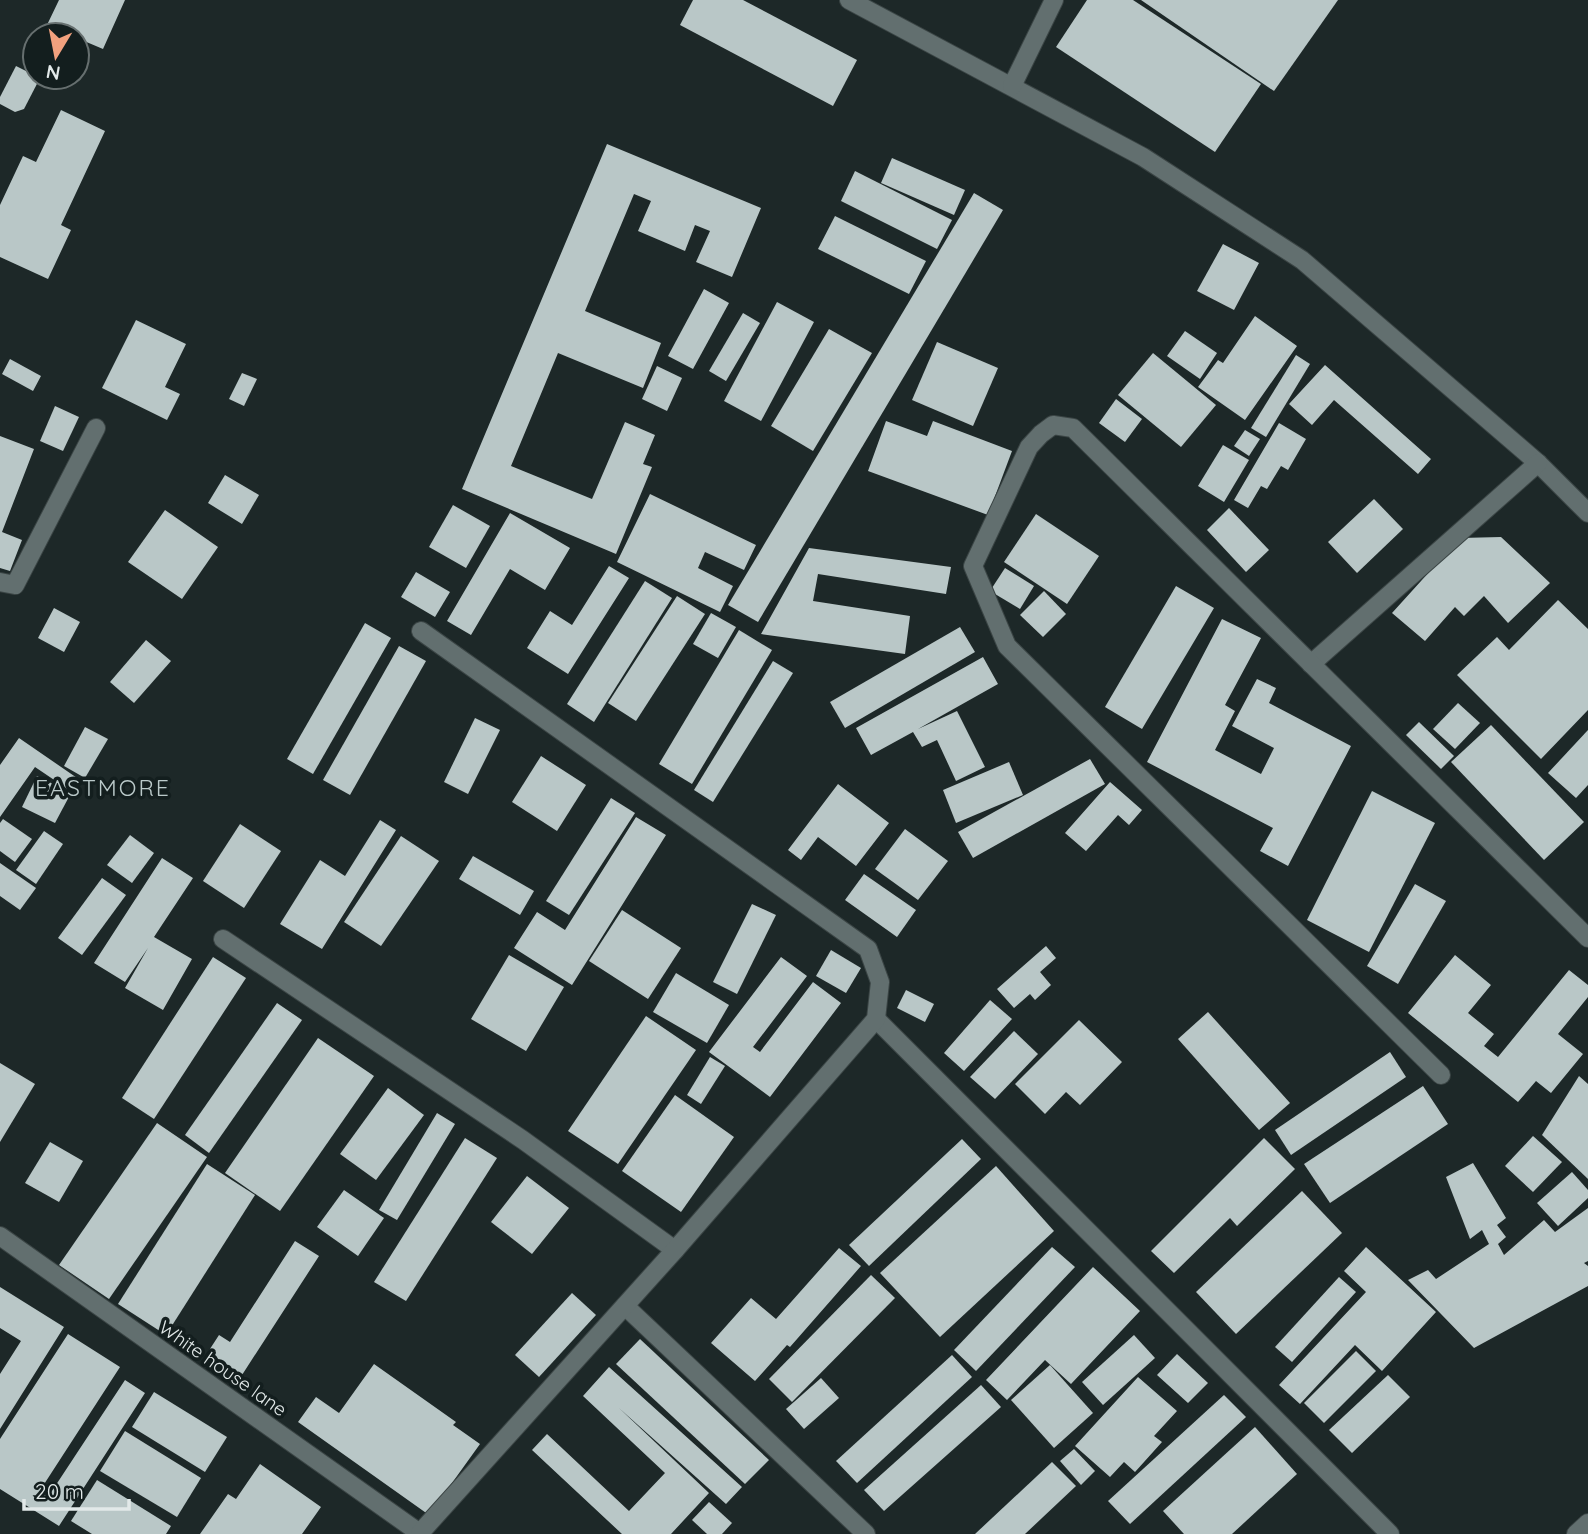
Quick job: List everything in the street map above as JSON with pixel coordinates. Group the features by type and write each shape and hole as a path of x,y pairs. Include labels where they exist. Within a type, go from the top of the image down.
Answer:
{"street":[{"path":"849,0 1143,157 1302,260 1538,463 1588,513"},
{"path":"1012,86 1054,0"},
{"path":"1441,1075 1007,646 973,566 1029,447 1041,434 1053,425 1073,428 1588,938"},
{"path":"0,582 15,585 96,428"},
{"path":"1311,664 1538,463"},
{"path":"421,631 868,949 880,982 876,1019 675,1250 421,1534"},
{"path":"223,939 523,1140 675,1250"},
{"path":"876,1019 1390,1534"},
{"name":"White house lane","path":"0,1236 421,1534"},
{"path":"625,1306 866,1534"},
{"path":"1576,1534 1588,1523"}],"building":[{"path":"59,0 125,0 103,49 91,44 91,21 49,21"},
{"path":"693,0 743,0 857,60 833,106 680,25"},
{"path":"1087,0 1133,0 1261,84 1215,152 1056,47"},
{"path":"1141,0 1338,0 1274,91"},
{"path":"16,66 21,68 21,91 33,91 24,109 15,112 0,104 0,97"},
{"path":"61,110 105,131 61,225 71,230 48,279 0,257 0,205 23,156 36,162"},
{"path":"607,144 761,208 732,277 696,262 710,231 695,225 685,251 638,231 651,201 634,194 585,311 661,343 643,388 558,353 511,466 592,499 625,422 655,435 643,464 652,467 616,554 462,489"},
{"path":"892,158 965,190 954,215 881,183"},
{"path":"855,171 952,220 937,249 841,201"},
{"path":"974,193 1003,210 758,622 728,605"},
{"path":"835,216 926,261 909,294 818,249"},
{"path":"1223,244 1259,263 1234,310 1197,291"},
{"path":"704,289 729,303 693,369 668,356"},
{"path":"777,302 814,322 761,421 724,401"},
{"path":"743,313 760,323 726,381 709,371"},
{"path":"1255,316 1297,346 1245,420 1198,387 1218,360 1223,363"},
{"path":"136,320 186,344 165,387 180,394 167,420 102,388"},
{"path":"829,329 872,353 813,451 771,426"},
{"path":"1185,331 1217,353 1200,379 1167,356"},
{"path":"937,342 998,368 973,426 912,400"},
{"path":"1153,353 1216,405 1181,447 1118,395"},
{"path":"1296,355 1310,364 1266,437 1251,428"},
{"path":"10,359 41,376 33,391 2,374"},
{"path":"1325,365 1431,459 1418,474 1334,400 1312,425 1289,404"},
{"path":"657,366 682,378 667,411 642,399"},
{"path":"242,373 257,379 244,406 229,399"},
{"path":"1116,399 1142,419 1125,442 1099,423"},
{"path":"55,406 79,417 63,451 40,441"},
{"path":"886,421 927,436 933,421 1012,451 988,515 868,471"},
{"path":"1279,423 1306,439 1288,470 1281,466 1267,489 1261,486 1248,508 1234,500"},
{"path":"1245,430 1260,439 1249,456 1234,446"},
{"path":"0,436 34,449 2,532 22,540 10,571 0,568"},
{"path":"1223,445 1249,460 1224,502 1198,486"},
{"path":"225,475 259,495 242,524 208,503"},
{"path":"650,494 756,545 744,570 705,552 698,568 733,586 720,612 617,562"},
{"path":"1374,499 1403,529 1357,573 1328,542"},
{"path":"453,505 490,526 466,568 429,547"},
{"path":"1229,508 1269,550 1246,572 1207,530"},
{"path":"165,510 218,547 182,599 128,562"},
{"path":"510,513 570,548 545,590 510,569 471,635 447,621"},
{"path":"1036,514 1099,556 1067,604 1004,562"},
{"path":"1501,537 1550,583 1508,623 1484,596 1464,616 1455,607 1425,641 1392,613 1460,538"},
{"path":"809,548 951,567 946,594 818,574 813,601 910,616 905,654 761,634"},
{"path":"609,566 629,578 568,674 527,648 550,611 572,625"},
{"path":"1005,568 1034,586 1020,609 990,591"},
{"path":"416,572 450,592 435,617 401,597"},
{"path":"645,581 672,598 594,722 567,704"},
{"path":"1176,586 1214,608 1142,729 1105,707"},
{"path":"1044,591 1066,614 1043,637 1020,615"},
{"path":"677,596 705,614 636,721 608,703"},
{"path":"1558,600 1588,629 1588,710 1541,759 1457,675 1497,637 1509,650"},
{"path":"54,608 80,622 64,652 38,638"},
{"path":"711,613 736,627 718,658 693,644"},
{"path":"1222,619 1261,638 1225,705 1235,711 1215,750 1261,774 1274,748 1232,726 1257,679 1276,688 1269,703 1351,746 1288,866 1260,851 1273,828 1147,762"},
{"path":"365,623 391,638 313,774 287,759"},
{"path":"960,627 975,652 845,728 830,702"},
{"path":"739,630 772,650 692,784 659,764"},
{"path":"146,640 171,661 134,703 110,682"},
{"path":"399,646 426,661 350,795 323,780"},
{"path":"983,657 998,684 918,729 957,711 985,767 956,781 937,740 922,747 913,732 871,755 856,728"},
{"path":"773,661 793,673 713,802 694,790"},
{"path":"1458,703 1480,723 1455,749 1433,729"},
{"path":"475,718 500,730 468,794 444,782"},
{"path":"1419,722 1454,756 1441,769 1406,735"},
{"path":"1491,725 1584,822 1544,860 1451,762"},
{"path":"85,727 108,739 85,778 64,766"},
{"path":"1588,730 1588,785 1576,798 1548,773"},
{"path":"19,738 80,780 72,792 35,767 0,817 0,765"},
{"path":"541,756 586,785 557,831 512,802"},
{"path":"1090,759 1105,784 973,858 958,832"},
{"path":"1009,762 1023,795 956,823 943,790"},
{"path":"37,776 71,793 55,823 22,807"},
{"path":"1110,782 1142,810 1129,825 1118,815 1086,851 1065,833"},
{"path":"838,784 889,823 856,866 818,837 801,860 788,850"},
{"path":"1372,791 1435,823 1369,952 1307,920"},
{"path":"611,798 635,813 569,915 546,901"},
{"path":"636,817 666,835 572,985 514,948 537,912 565,930"},
{"path":"3,819 32,839 15,862 0,851 0,823"},
{"path":"380,820 396,830 322,949 280,924 320,860 345,876"},
{"path":"240,824 281,851 244,908 203,881"},
{"path":"905,829 948,861 918,900 875,869"},
{"path":"44,831 63,844 36,884 16,870"},
{"path":"130,835 154,853 132,883 107,865"},
{"path":"401,836 439,861 381,946 344,922"},
{"path":"473,856 534,891 520,915 459,879"},
{"path":"162,858 193,878 154,937 192,959 163,1010 125,988 148,948 125,982 94,963"},
{"path":"0,863 36,888 20,910 0,896"},
{"path":"864,874 916,910 897,937 845,900"},
{"path":"102,878 126,895 82,955 58,938"},
{"path":"1415,884 1446,901 1398,984 1367,966"},
{"path":"752,904 776,915 737,994 713,982"},
{"path":"622,910 681,948 648,999 589,961"},
{"path":"1046,946 1056,958 1040,972 1051,985 1035,1000 1030,994 1014,1008 997,989"},
{"path":"831,950 861,968 846,993 816,976"},
{"path":"509,955 564,987 526,1051 471,1019"},
{"path":"1455,955 1491,985 1468,1013 1494,1034 1484,1046 1498,1057 1569,970 1588,985 1588,997 1558,1034 1583,1054 1551,1093 1536,1081 1518,1102 1408,1013"},
{"path":"213,957 246,978 154,1119 122,1098"},
{"path":"781,957 807,976 753,1047 760,1052 813,982 841,1003 770,1097 709,1052"},
{"path":"676,973 729,1005 707,1043 653,1012"},
{"path":"906,990 934,1004 925,1022 897,1008"},
{"path":"990,1000 1012,1019 964,1071 944,1053"},
{"path":"277,1003 302,1020 209,1153 185,1135"},
{"path":"1208,1012 1290,1103 1259,1130 1178,1039"},
{"path":"646,1016 696,1050 618,1164 568,1131"},
{"path":"1079,1020 1122,1062 1080,1105 1066,1092 1045,1114 1015,1084"},
{"path":"1014,1031 1038,1054 995,1099 970,1077"},
{"path":"318,1038 374,1076 280,1211 225,1173"},
{"path":"1390,1052 1406,1077 1291,1155 1275,1130"},
{"path":"710,1057 725,1066 701,1104 687,1095"},
{"path":"0,1063 35,1084 0,1142"},
{"path":"1579,1076 1588,1084 1588,1179 1542,1135"},
{"path":"1423,1086 1448,1124 1330,1203 1304,1164"},
{"path":"388,1088 424,1115 376,1180 340,1154"},
{"path":"675,1095 734,1137 681,1212 622,1171"},
{"path":"437,1113 455,1124 397,1220 379,1210"},
{"path":"157,1123 207,1157 109,1299 59,1265"},
{"path":"1533,1136 1562,1162 1533,1192 1505,1166"},
{"path":"465,1138 497,1158 406,1301 374,1282"},
{"path":"1264,1138 1295,1169 1237,1226 1230,1218 1174,1273 1151,1251"},
{"path":"962,1139 981,1159 869,1266 849,1245"},
{"path":"50,1142 83,1161 59,1202 25,1183"},
{"path":"1473,1163 1506,1218 1497,1225 1506,1237 1498,1244 1504,1255 1544,1220 1555,1232 1588,1208 1588,1261 1584,1263 1588,1266 1588,1286 1474,1348 1408,1280 1428,1270 1436,1279 1489,1244 1482,1230 1470,1239 1446,1177"},
{"path":"207,1164 255,1195 166,1335 118,1304"},
{"path":"996,1166 1054,1231 940,1337 880,1273"},
{"path":"1572,1172 1588,1190 1588,1198 1558,1226 1537,1203"},
{"path":"527,1176 569,1208 532,1254 491,1222"},
{"path":"344,1190 384,1218 358,1256 317,1227"},
{"path":"1302,1191 1342,1233 1236,1334 1196,1292"},
{"path":"295,1241 319,1256 242,1375 208,1352 219,1335 230,1342"},
{"path":"1052,1247 1075,1267 976,1371 954,1350"},
{"path":"1366,1247 1436,1312 1382,1371 1355,1345 1300,1404 1279,1385 1366,1292 1344,1271"},
{"path":"839,1248 861,1266 790,1347 787,1345 755,1381 711,1343 751,1298 776,1319"},
{"path":"1093,1267 1140,1311 1071,1384 1045,1360 1007,1400 986,1380"},
{"path":"871,1275 895,1298 792,1402 769,1379"},
{"path":"1339,1277 1356,1292 1292,1362 1275,1347"},
{"path":"0,1287 64,1327 0,1429 0,1374 21,1341 0,1328"},
{"path":"572,1293 596,1315 539,1377 515,1355"},
{"path":"68,1334 120,1367 39,1492 48,1497 125,1380 145,1393 59,1526 0,1489 0,1439"},
{"path":"1134,1335 1155,1358 1103,1405 1082,1382"},
{"path":"640,1339 769,1460 745,1484 616,1364"},
{"path":"1356,1351 1376,1371 1324,1423 1304,1403"},
{"path":"1177,1354 1208,1383 1188,1403 1157,1375"},
{"path":"952,1355 972,1377 857,1483 836,1461"},
{"path":"374,1364 456,1422 453,1425 480,1444 429,1515 298,1422 316,1397 339,1413"},
{"path":"1050,1365 1093,1413 1054,1448 1011,1400"},
{"path":"609,1367 742,1487 726,1504 619,1408 709,1493 671,1534 622,1534 532,1450 547,1434 629,1511 665,1473 583,1396"},
{"path":"1388,1375 1410,1397 1352,1453 1329,1430"},
{"path":"1138,1377 1177,1411 1154,1436 1162,1442 1135,1472 1124,1462 1110,1477 1075,1446"},
{"path":"821,1378 839,1398 804,1429 786,1409"},
{"path":"981,1385 1001,1407 884,1511 864,1490"},
{"path":"154,1392 227,1437 205,1472 132,1427"},
{"path":"1224,1395 1246,1417 1130,1524 1108,1501"},
{"path":"1255,1427 1297,1474 1232,1534 1184,1534 1163,1511"},
{"path":"125,1431 201,1478 177,1517 100,1471"},
{"path":"1074,1449 1095,1471 1081,1485 1060,1461"},
{"path":"1052,1462 1076,1486 1025,1534 975,1534"},
{"path":"260,1464 321,1507 302,1534 200,1534 228,1494 236,1499"},
{"path":"97,1480 171,1526 166,1534 92,1534 71,1521"},
{"path":"709,1502 732,1523 722,1534 707,1534 692,1520"}],"district":[{"name":"EASTMORE","path":"103,787"}]}
